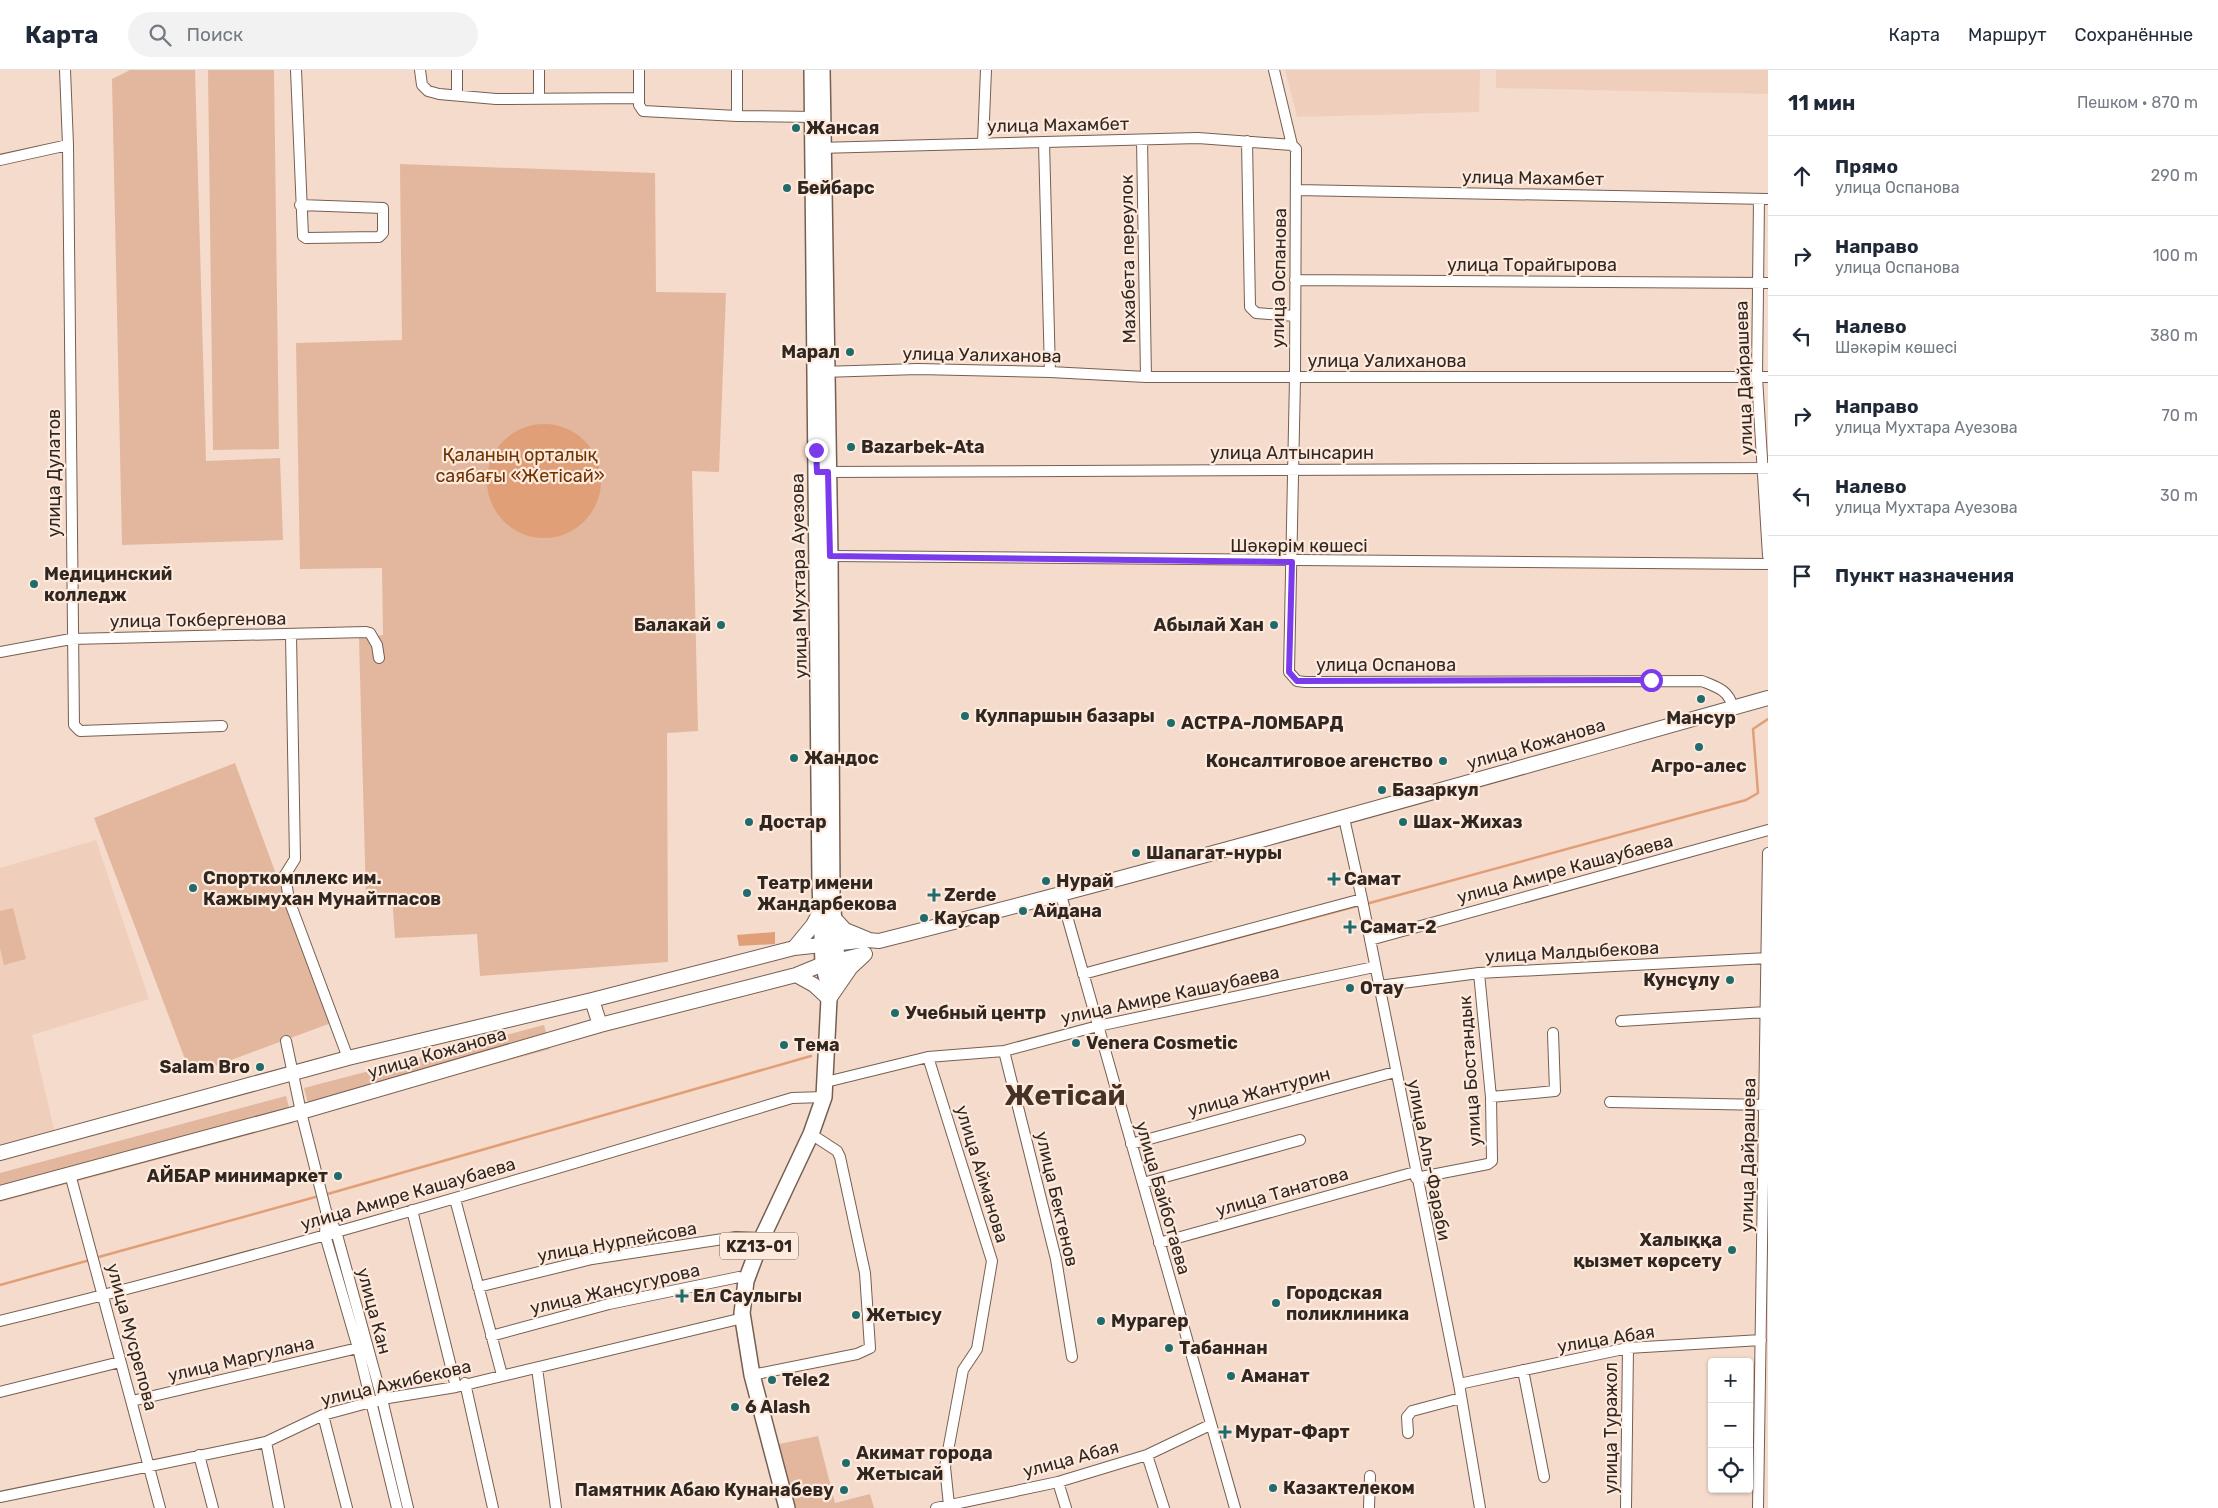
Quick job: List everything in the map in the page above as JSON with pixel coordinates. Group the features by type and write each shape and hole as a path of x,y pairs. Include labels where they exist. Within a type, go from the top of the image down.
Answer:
{"main road":[{"name":"улица Мухтара Ауезова","path":"787,1508 752,1375 743,1318 746,1281 762,1238 811,1134 825,1090 830,995 830,945 820,372 819,148 818,117 812,70"},
{"name":"улица Мухтара Ауезова","path":"818,117 822,70"},
{"name":"улица Мухтара Ауезова","path":"822,472 830,556 828,912"}],"street":[{"name":"улица Дулатов","path":"65,70 68,144 74,724 76,729 80,730 222,726"},
{"path":"296,70 300,205 301,232 306,238 379,237 383,233 383,208 300,205"},
{"path":"420,70 420,83 428,91 457,95 496,99 539,97 639,98"},
{"path":"457,70 457,95"},
{"path":"539,70 539,97"},
{"path":"639,70 639,98 643,111 737,116 818,117"},
{"path":"737,70 737,116"},
{"path":"983,144 986,70"},
{"name":"улица Оспанова","path":"1274,70 1292,144 1296,149 1295,378 1289,672 1297,681 1702,681 1721,688 1730,696 1733,708"},
{"name":"улица Махамбет","path":"819,148 1198,138 1292,144"},
{"name":"Махабета переулок","path":"1142,140 1146,377"},
{"path":"1247,141 1250,307 1256,313 1295,316"},
{"path":"1044,142 1050,372"},
{"path":"0,160 68,144"},
{"name":"улица Махамбет","path":"1296,190 1763,199"},
{"name":"улица Дайрашева","path":"1763,199 1757,283 1763,377 1768,556"},
{"name":"улица Торайгырова","path":"1295,280 1768,283"},
{"name":"улица Уалиханова","path":"820,372 918,368 1146,377 1763,377"},
{"name":"улица Алтынсарин","path":"822,472 1766,468"},
{"name":"Шәкәрім көшесі","path":"830,556 1292,562 1768,564"},
{"name":"улица Токбергенова","path":"0,652 72,639 370,633 377,645 379,658"},
{"path":"291,635 295,859 285,875 289,900 311,954 348,1058"},
{"name":"улица Кожанова","path":"0,1153 348,1058 592,1000 794,948 874,940 1061,895 1227,848 1344,818 1768,698"},
{"name":"улица Аль-Фараби","path":"1344,818 1362,899 1415,1175 1461,1398 1480,1508"},
{"name":"улица Амире Кашаубаева","path":"1370,940 1768,830"},
{"name":"улица Дайрашева","path":"1758,1508 1763,1402 1760,1340 1764,1312 1766,1201 1768,853"},
{"name":"улица Байботаева","path":"1061,895 1130,1144 1235,1508"},
{"path":"1083,974 1362,899"},
{"path":"794,948 813,925 828,912 845,930 874,940"},
{"name":"улица Кожанова","path":"0,1192 300,1112 600,1025 796,975 830,962 865,954 874,940"},
{"path":"796,975 830,995 851,967 865,954"},
{"name":"улица Малдыбекова","path":"1379,986 1479,973 1768,958"},
{"name":"улица Амире Кашаубаева","path":"0,1321 105,1296 455,1199 792,1098 825,1090 928,1057 1004,1051 1098,1026 1374,967"},
{"name":"улица Бостандык","path":"1479,973 1491,1097 1492,1161 1488,1164"},
{"path":"592,1000 600,1025"},
{"path":"1621,1021 1767,1019"},
{"path":"1491,1097 1555,1091 1553,1033"},
{"name":"улица Кан","path":"286,1041 300,1112 326,1211 336,1231 382,1399 408,1508"},
{"name":"улица Бектенов","path":"1004,1051 1056,1259 1072,1357"},
{"name":"улица Айманова","path":"928,1057 992,1261 977,1349 963,1370 948,1449 946,1467 949,1505"},
{"name":"улица Жантурин","path":"1130,1144 1395,1072"},
{"path":"1610,1102 1767,1105"},
{"path":"752,1375 857,1354 870,1348 865,1273 840,1157 837,1151 811,1134"},
{"path":"1143,1184 1300,1140"},
{"name":"улица Танатова","path":"1159,1243 1415,1175 1488,1164"},
{"name":"улица Мусрепова","path":"70,1174 105,1296 120,1362 151,1466 160,1508"},
{"path":"455,1199 502,1375"},
{"path":"412,1210 493,1508"},
{"name":"улица Кан","path":"326,1211 325,1235 358,1348 396,1508"},
{"name":"улица Нурпейсова","path":"478,1287 592,1259 736,1238 762,1238"},
{"name":"улица Жансугурова","path":"491,1336 609,1304 739,1277 746,1281"},
{"name":"улица Ажибекова","path":"0,1497 266,1442 323,1415 370,1404 382,1399 461,1385 537,1368 743,1318"},
{"name":"улица Абая","path":"1458,1384 1628,1348 1760,1340"},
{"name":"улица Маргулана","path":"132,1401 358,1348"},
{"name":"улица Туражол","path":"1626,1508 1628,1348"},
{"path":"0,1392 120,1362"},
{"path":"537,1368 556,1508"},
{"path":"1523,1370 1544,1477"},
{"path":"1408,1433 1407,1417 1412,1411 1461,1398"},
{"path":"323,1415 347,1508"},
{"name":"улица Абая","path":"936,1508 949,1505 968,1505 1058,1482 1147,1455 1210,1425"},
{"path":"266,1442 279,1508"},
{"path":"199,1455 213,1508"},
{"path":"1147,1455 1164,1508"},
{"path":"1369,1508 1370,1476"},
{"path":"1058,1482 1066,1508"}],"shaded area":[{"path":"1285,70 1480,70 1479,112 1297,117"},
{"path":"1496,70 1768,70 1768,94 1496,88"},
{"path":"544,424 566,428 585,440 597,459 601,481 597,503 585,522 566,534 544,538 522,534 503,522 491,503 487,481 491,459 503,440 522,428"},
{"path":"96,840 149,999 32,1035 56,1138 0,1153 0,868"},
{"path":"775,932 775,944 739,946 737,935"}],"green space":[{"path":"130,70 195,70 206,461 280,458 283,540 122,545 112,79"},
{"path":"208,70 274,70 279,449 213,450"},
{"name":"Қаланың орталық саябағы «Жетісай»","path":"400,164 655,173 656,292 726,293 719,472 692,471 698,731 667,733 668,962 480,976 477,934 395,938 392,896 366,899 359,638 383,635 382,568 300,569 296,343 402,340"},
{"path":"235,763 331,1023 191,1075 94,818"},
{"path":"13,908 26,959 4,965 0,948 0,911"},
{"path":"544,1025 550,1049 311,1115 304,1088"},
{"path":"286,1096 293,1123 0,1202 0,1173"},
{"path":"818,1436 835,1503 870,1494 874,1508 796,1508 779,1444"}],"waterway":[{"path":"1366,904 1746,800 1758,793 1753,729 1768,719"},
{"path":"1142,963 1361,905"},
{"path":"324,1195 811,1056"},
{"path":"95,1258 319,1196"},
{"path":"0,1285 90,1260"}],"place":[{"name":"Жансая","path":"796,128"},
{"name":"Бейбарс","path":"787,188"},
{"name":"Марал","path":"850,352"},
{"name":"Bazarbek-Ata","path":"851,447"},
{"name":"Медицинский колледж","path":"34,584"},
{"name":"Балакай","path":"721,625"},
{"name":"Абылай Хан","path":"1274,625"},
{"name":"Мансур","path":"1701,699"},
{"name":"Кулпаршын базары","path":"965,716"},
{"name":"АСТРА-ЛОМБАРД","path":"1171,723"},
{"name":"Агро-алес","path":"1699,747"},
{"name":"Жандос","path":"794,758"},
{"name":"Консалтиговое агенство","path":"1443,761"},
{"name":"Базаркул","path":"1382,790"},
{"name":"Достар","path":"749,822"},
{"name":"Шах-Жихаз","path":"1403,822"},
{"name":"Шапагат-нуры","path":"1136,853"},
{"name":"Самат","path":"1334,879"},
{"name":"Нурай","path":"1046,881"},
{"name":"Спорткомплекс им. Кажымухан Мунайтпасов","path":"193,888"},
{"name":"Театр имени Жандарбекова","path":"747,893"},
{"name":"Zerde","path":"934,895"},
{"name":"Айдана","path":"1023,911"},
{"name":"Каусар","path":"924,918"},
{"name":"Самат-2","path":"1350,927"},
{"name":"Кунсұлу","path":"1730,980"},
{"name":"Отау","path":"1350,988"},
{"name":"Учебный центр","path":"895,1013"},
{"name":"Venera Cosmetic","path":"1076,1043"},
{"name":"Тема","path":"784,1045"},
{"name":"Salam Bro","path":"260,1067"},
{"name":"АЙБАР минимаркет","path":"338,1176"},
{"name":"Халыққа қызмет көрсету","path":"1732,1250"},
{"name":"Ел Саулыгы","path":"682,1296"},
{"name":"Городская поликлиника","path":"1276,1303"},
{"name":"Жетысу","path":"856,1315"},
{"name":"Мурагер","path":"1101,1321"},
{"name":"Табаннан","path":"1169,1348"},
{"name":"Аманат","path":"1231,1376"},
{"name":"Tele2","path":"772,1380"},
{"name":"6 Alash","path":"735,1407"},
{"name":"Мурат-Фарт","path":"1225,1432"},
{"name":"Акимат города Жетысай","path":"846,1463"},
{"name":"Казактелеком","path":"1273,1488"},
{"name":"Памятник Абаю Кунанабеву","path":"844,1490"}],"district":[{"name":"Жетісай","path":"1065,1095"}],"route":[{"path":"816,450 817,472 828,472 830,556 1292,562 1289,672 1297,681 1651,680"}]}
